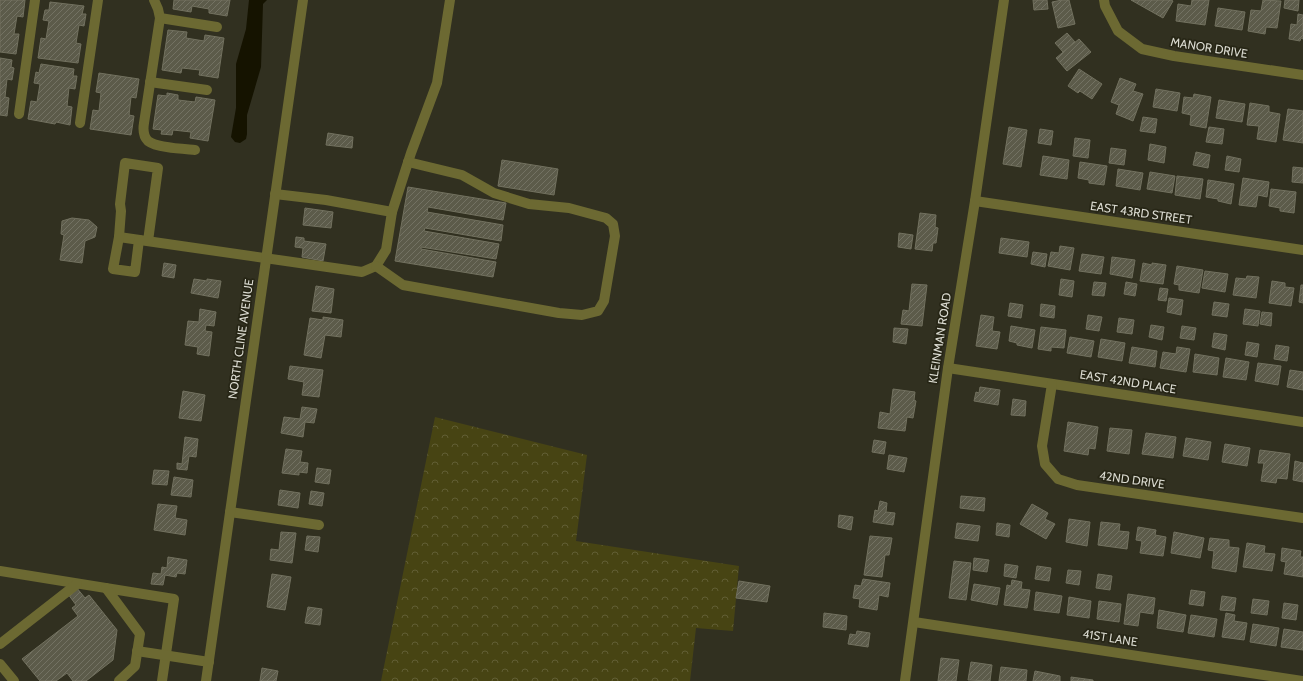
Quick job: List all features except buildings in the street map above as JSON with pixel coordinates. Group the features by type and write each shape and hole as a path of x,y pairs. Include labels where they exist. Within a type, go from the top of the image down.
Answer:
{"street":[{"path":"19,114 35,0"},
{"path":"80,124 98,0"},
{"path":"154,0 160,18 143,129 146,138 153,144 195,150"},
{"name":"NORTH CLINE AVENUE","path":"206,681 303,0"},
{"path":"119,237 362,272 376,266 386,250 392,212 408,162 438,83 450,0"},
{"name":"KLEINMAN ROAD","path":"905,681 948,368 975,201 1004,0"},
{"name":"MANOR DRIVE","path":"1104,0 1105,6 1118,31 1142,49 1174,56 1303,75"},
{"path":"160,18 217,27"},
{"path":"150,82 207,90"},
{"path":"376,266 403,285 559,313 582,315 598,311 604,301 615,236 613,224 606,218 569,208 529,204 494,193 462,175 408,162"},
{"path":"125,163 158,168 144,241 135,272 114,269 119,237 121,211 120,204 125,163"},
{"path":"276,194 326,200 392,212"},
{"name":"EAST 43RD STREET","path":"975,201 1303,250"},
{"name":"EAST 42ND PLACE","path":"948,368 1303,422"},
{"name":"42ND DRIVE","path":"1052,384 1042,446 1045,464 1058,479 1077,485 1303,518"},
{"path":"230,512 319,525"},
{"path":"0,572 174,599 162,681"},
{"path":"0,644 78,584"},
{"path":"106,588 140,634 135,666 119,681"},
{"name":"41ST LANE","path":"914,622 1303,681"},
{"path":"137,651 209,662"},
{"path":"0,664 14,681"}],"green space":[{"path":"435,417 587,455 576,541 739,566 733,631 696,628 690,681 381,681"}],"shaded area":[{"path":"249,0 267,0 263,4 261,67 247,115 246,139 240,143 235,142 231,137 236,108 236,64 246,29"}]}
